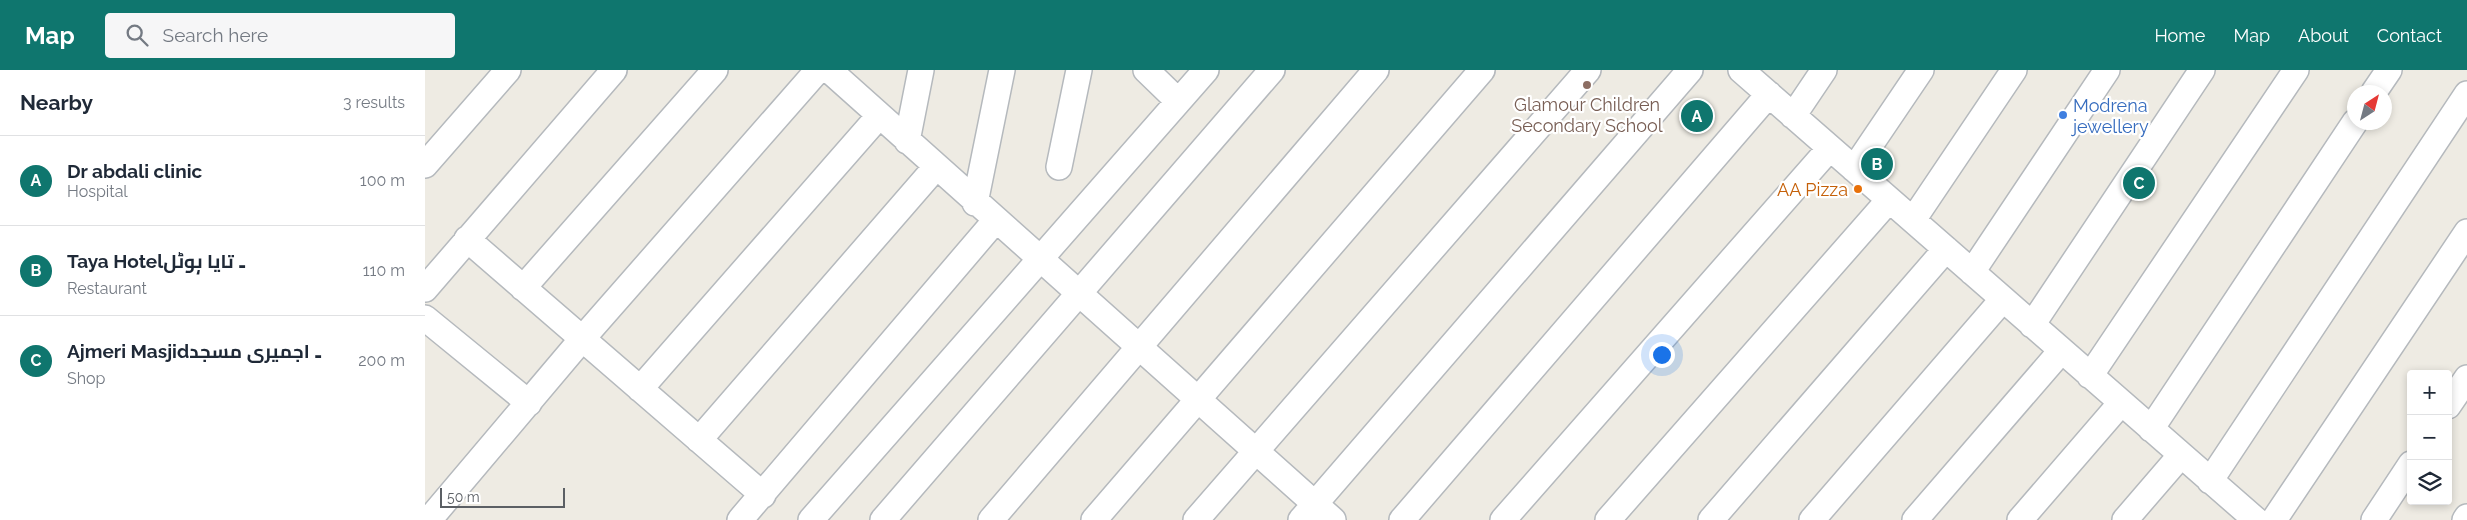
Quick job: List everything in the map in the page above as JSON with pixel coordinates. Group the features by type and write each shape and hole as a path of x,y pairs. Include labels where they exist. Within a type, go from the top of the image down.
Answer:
{"street":[{"path":"425,165 508,70"},
{"path":"425,290 614,70"},
{"path":"523,288 715,70"},
{"path":"907,141 921,70"},
{"path":"975,203 1001,70"},
{"path":"1059,167 1079,70"},
{"path":"1146,70 1178,101"},
{"path":"811,520 1206,70"},
{"path":"883,520 1272,70"},
{"path":"991,520 1376,70"},
{"path":"1094,520 1482,70"},
{"path":"1196,520 1588,70"},
{"path":"429,520 583,340 831,72 995,221 1255,451 1316,515 1690,70"},
{"path":"1741,70 2181,455 2210,481 2240,515"},
{"path":"1793,116 1824,70"},
{"path":"1854,169 1921,70"},
{"path":"1913,220 2014,70"},
{"path":"1972,272 2107,70"},
{"path":"2032,325 2202,70"},
{"path":"2090,376 2296,70"},
{"path":"2379,85 2389,70"},
{"path":"1402,520 1769,94"},
{"path":"2210,481 2467,94"},
{"path":"640,389 879,116"},
{"path":"2151,429 2350,130"},
{"path":"1503,520 1830,148"},
{"path":"699,440 937,168"},
{"path":"1608,520 1889,200"},
{"path":"740,520 995,221"},
{"path":"2274,520 2467,232"},
{"path":"467,239 763,495"},
{"path":"1711,520 1946,250"},
{"path":"1812,520 2003,299"},
{"path":"425,318 529,403"},
{"path":"1915,520 2061,351"},
{"path":"2452,400 2467,378"},
{"path":"2020,520 2121,403"},
{"path":"2125,520 2181,455"},
{"path":"2374,520 2407,470"}],"place":[{"name":"Glamour Children Secondary School","path":"1587,85"},
{"name":"Modrena jewellery","path":"2063,115"},
{"name":"Dr abdali clinic","path":"1697,116"},
{"name":"Taya Hotel۔ تایا ہوٹل","path":"1877,164"},
{"name":"Ajmeri Masjid۔ اجمیری مسجد","path":"2139,183"},
{"name":"AA Pizza","path":"1858,189"}]}
